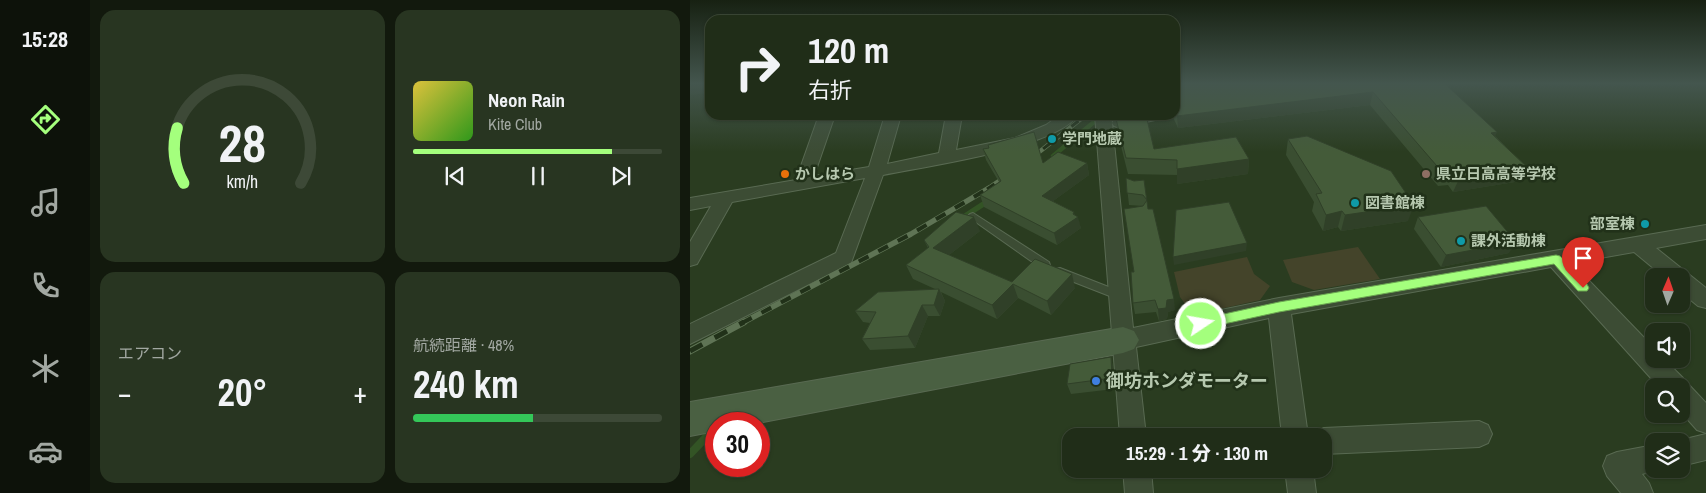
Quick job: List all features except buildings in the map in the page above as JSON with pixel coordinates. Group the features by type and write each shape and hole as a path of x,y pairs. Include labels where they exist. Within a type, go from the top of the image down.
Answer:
{"street":[{"path":"803,184 825,120"},
{"path":"690,335 844,258 876,171 891,120"},
{"path":"947,157 953,120"},
{"path":"690,204 876,171 1019,142 1052,128 1063,120"},
{"path":"1104,120 1121,213 1120,296 1132,428"},
{"path":"690,259 725,198"},
{"path":"690,418 1123,340 1279,307 1706,232"},
{"path":"1639,245 1667,268"},
{"path":"1556,259 1667,378"},
{"path":"1690,287 1706,300"},
{"path":"1279,307 1294,428"},
{"path":"1690,404 1706,421"},
{"path":"1332,441 1479,434"},
{"path":"1690,451 1706,448"},
{"path":"1639,493 1617,466 1645,460"},
{"path":"1138,478 1139,493"},
{"path":"1300,478 1302,493"}],"lane":[{"path":"973,216 1048,268 1120,296"}],"shaded area":[{"path":"1358,247 1380,279 1314,290 1292,282 1283,260"},
{"path":"1247,257 1254,274 1270,286 1260,300 1193,315 1180,297 1174,272"}],"waterway":[{"path":"1053,156 1094,122"},
{"path":"962,218 988,201"},
{"path":"690,454 705,438"}],"railway":[{"path":"1029,160 1080,120"},
{"path":"987,189 1009,174"},
{"path":"742,323 911,234 989,188"},
{"path":"690,351 744,322"}],"place":[{"name":"学門地蔵","path":"1052,139"},
{"name":"かしはら","path":"785,174"},
{"name":"県立日高高等学校","path":"1426,174"},
{"name":"図書館棟","path":"1355,203"},
{"name":"部室棟","path":"1645,224"},
{"name":"課外活動棟","path":"1461,241"},
{"name":"御坊ホンダモーター","path":"1096,381"}],"route":[{"path":"1201,324 1279,307 1556,259 1583,288"}]}
